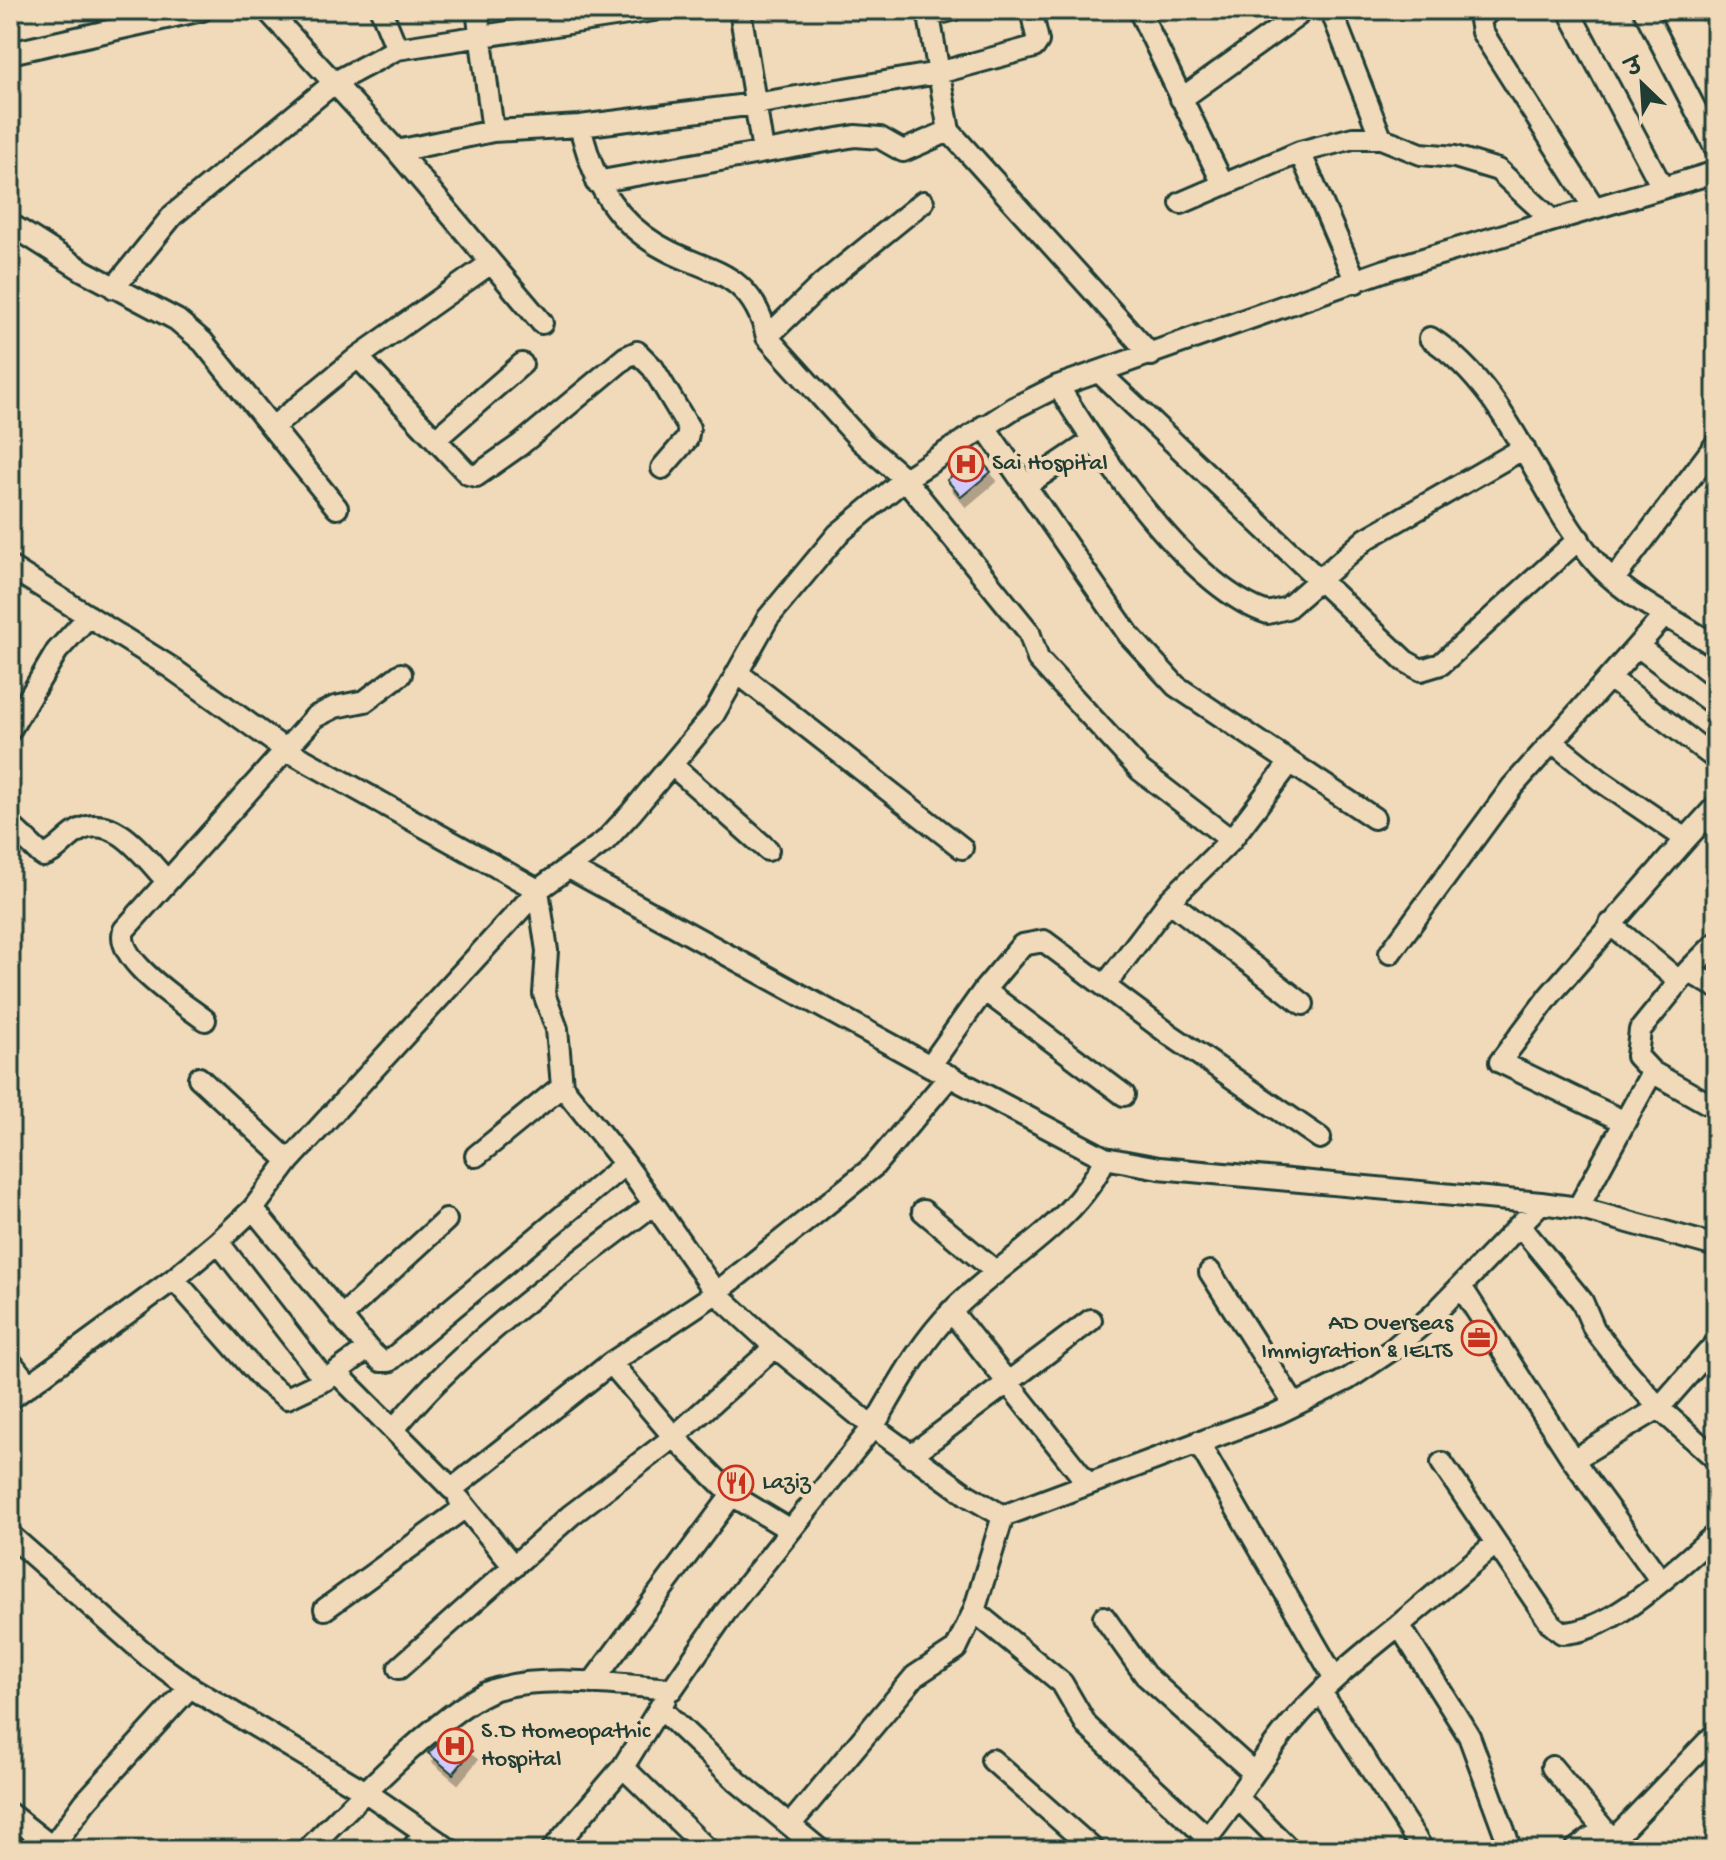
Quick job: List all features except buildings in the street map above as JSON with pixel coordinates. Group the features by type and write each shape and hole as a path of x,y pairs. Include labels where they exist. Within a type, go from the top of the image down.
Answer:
{"street":[{"path":"10,53 202,10"},
{"path":"267,10 397,151 542,323"},
{"path":"381,10 397,49"},
{"path":"477,10 493,131"},
{"path":"114,288 161,226 335,82 397,49 654,10"},
{"path":"740,10 763,151"},
{"path":"952,10 928,13 949,131 1151,355"},
{"path":"1139,10 1223,184"},
{"path":"1331,10 1381,138"},
{"path":"1490,10 1480,20 1482,32 1593,206"},
{"path":"1644,10 1716,149"},
{"path":"1712,10 1716,19"},
{"path":"397,151 493,131 580,126 755,104 938,73 1034,47 1038,41 1037,11"},
{"path":"1181,99 1301,12"},
{"path":"1572,17 1662,187"},
{"path":"580,126 596,182 626,221 642,235 743,286 756,301 767,337 862,442 905,479 1029,632 1038,659 1140,770 1231,840"},
{"path":"596,182 763,151 866,136 880,138 903,151 949,131"},
{"path":"1181,203 1300,152 1353,138 1381,138 1421,154 1455,157 1498,170 1526,192 1552,220"},
{"path":"1300,152 1356,282"},
{"path":"10,1399 174,1279 253,1209 289,1161 538,890 571,869 605,841 714,714 786,593 838,534 905,479 984,426 1058,386 1356,282 1593,206 1716,172"},
{"path":"767,337 822,284 923,202"},
{"path":"10,224 114,288 177,320 203,342 337,508"},
{"path":"273,427 358,357 491,263"},
{"path":"1430,338 1466,366 1524,448 1590,557 1614,579 1665,615 1715,645"},
{"path":"358,357 468,474 481,474 626,357 637,352 653,368 689,428 687,439 662,468"},
{"path":"437,438 522,364"},
{"path":"1099,372 1405,661 1427,670 1448,659 1579,539"},
{"path":"1058,386 1092,441 1183,553 1223,586 1261,611 1278,612 1287,608 1366,539 1524,448"},
{"path":"984,426 1129,635 1150,660 1176,686 1374,818"},
{"path":"1025,486 1092,441"},
{"path":"1614,579 1716,444"},
{"path":"10,567 170,667 283,748 538,890"},
{"path":"1390,953 1512,787 1665,615"},
{"path":"10,730 57,651 89,616"},
{"path":"1639,647 1716,706"},
{"path":"205,1020 132,961 123,946 124,930 283,748 322,711 365,701 401,674"},
{"path":"739,674 962,848"},
{"path":"1611,679 1716,759"},
{"path":"1554,743 1601,781 1686,839"},
{"path":"1106,984 1169,901 1231,840 1289,764"},
{"path":"672,765 768,850"},
{"path":"1625,1122 1500,1062 1524,1026 1610,924 1716,806"},
{"path":"10,825 43,856 54,851 76,832 96,825 106,826 125,839 167,881"},
{"path":"571,869 1105,1158 1159,1168 1578,1208 1716,1246"},
{"path":"538,890 547,951 544,994 557,1029 562,1086 625,1164 716,1293 775,1347 910,1456 1003,1516"},
{"path":"1169,901 1303,1004"},
{"path":"1610,924 1684,976 1716,987"},
{"path":"930,1066 984,990 1022,945 1037,939 1051,944 1169,1034 1320,1138"},
{"path":"1716,943 1646,1022 1636,1042 1637,1056 1652,1072 1716,1108"},
{"path":"984,990 1124,1095"},
{"path":"1578,1208 1652,1072"},
{"path":"452,1489 611,1363 716,1293 873,1167 950,1076"},
{"path":"199,1078 289,1161"},
{"path":"476,1156 562,1086"},
{"path":"552,1850 623,1767 672,1689 790,1530 873,1427 913,1358 951,1311 1087,1189 1105,1158"},
{"path":"253,1209 381,1361 396,1358 625,1164"},
{"path":"1003,1516 1294,1404 1348,1379 1393,1349 1462,1288 1541,1203"},
{"path":"394,1429 423,1397 499,1327 654,1204"},
{"path":"923,1211 995,1271"},
{"path":"341,1317 446,1220"},
{"path":"1521,1227 1582,1301 1594,1329 1659,1408 1716,1459"},
{"path":"218,1242 331,1376 394,1429 452,1489 464,1508 514,1567"},
{"path":"1210,1272 1294,1404"},
{"path":"174,1279 275,1391 287,1398 331,1376 368,1349"},
{"path":"1462,1288 1573,1460 1661,1581"},
{"path":"951,1311 1088,1484"},
{"path":"910,1456 1091,1320"},
{"path":"1573,1460 1659,1408 1716,1343"},
{"path":"399,1668 571,1515 674,1437 775,1347"},
{"path":"10,1361 28,1384"},
{"path":"611,1363 674,1437 732,1495 790,1530"},
{"path":"1198,1442 1327,1684 1423,1850"},
{"path":"1442,1463 1551,1624 1562,1633 1585,1630 1602,1622 1661,1581 1715,1535"},
{"path":"592,1683 732,1495"},
{"path":"325,1609 464,1508"},
{"path":"790,1825 915,1676 956,1649 974,1611 1003,1516"},
{"path":"10,1535 150,1658 190,1687 366,1792 450,1850"},
{"path":"974,1611 1062,1683 1087,1726 1203,1844 1239,1799 1254,1773 1327,1684 1495,1544"},
{"path":"1104,1617 1145,1675 1254,1773"},
{"path":"1399,1625 1469,1736 1511,1850"},
{"path":"307,1850 366,1792 478,1696 518,1685 592,1683 672,1689"},
{"path":"10,1814 53,1849 85,1802 190,1687"},
{"path":"660,1708 738,1782 820,1850"},
{"path":"1575,1850 1612,1840 1716,1733"},
{"path":"992,1760 1094,1850"},
{"path":"623,1767 708,1850"},
{"path":"1552,1767 1612,1840"},
{"path":"1239,1799 1290,1850"},
{"path":"411,1850 425,1833"}],"place":[{"name":"Sai Hospital","path":"966,464"},
{"name":"AD Overseas Immigration & IELTS","path":"1479,1338"},
{"name":"Laziz","path":"736,1483"},
{"name":"S.D Homeopathic Hospital","path":"455,1746"}]}
